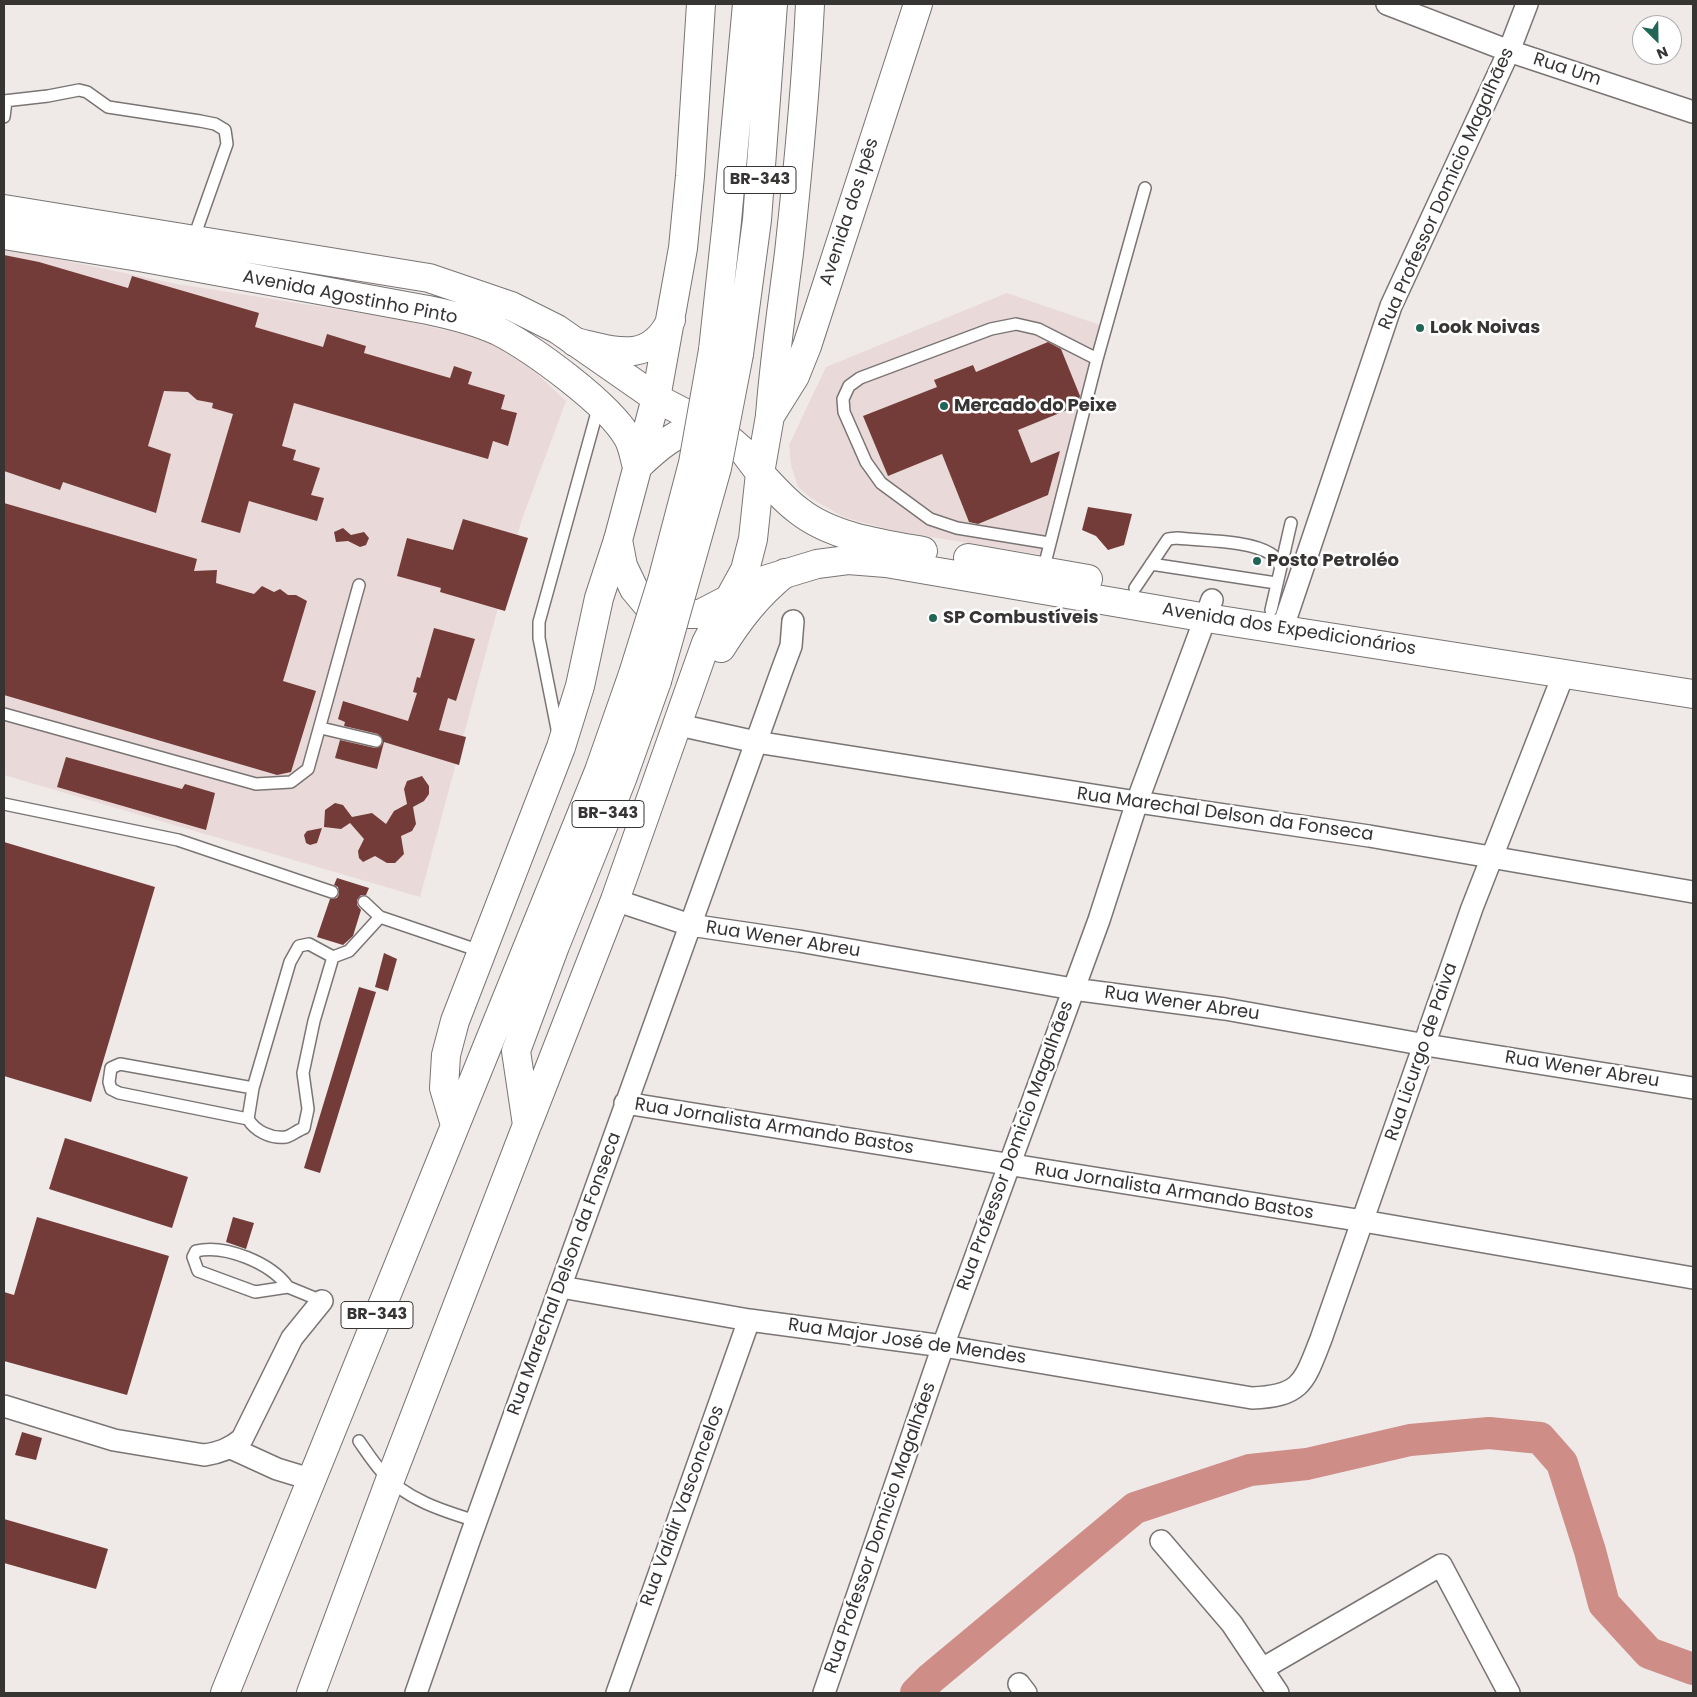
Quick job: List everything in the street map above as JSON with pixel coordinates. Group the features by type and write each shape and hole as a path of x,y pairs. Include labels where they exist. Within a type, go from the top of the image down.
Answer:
{"main road":[{"path":"455,1125 444,1088 446,1056 455,1021 480,951 535,816 580,686 599,598 618,540 656,398 683,248 690,176 701,4"},
{"name":"BR-343","path":"225,1693 310,1479 455,1125 622,779 645,678 716,468 726,352 728,221 746,4"},
{"name":"BR-343","path":"726,352 757,220 773,4"},
{"path":"311,1693 390,1480 616,900 706,643 744,570 753,539 760,473 770,416 774,365 797,184 807,78 810,4"},
{"name":"Avenida dos Ipês","path":"770,416 794,376 807,346 918,4"},
{"name":"Avenida Agostinho Pinto","path":"4,209 429,278 510,306 557,330 656,398 705,425"},
{"name":"Avenida Agostinho Pinto","path":"4,235 138,257 450,315 497,331 520,344 562,374 599,406 628,439 637,467"},
{"path":"575,342 611,351 642,350 655,343 665,332 671,318"},
{"path":"637,467 671,437 689,429 705,425 721,432 745,453 760,473 799,512 826,527 888,554"},
{"path":"618,540 623,566 634,589 650,607 669,614 700,614 760,582 817,564 888,554"},
{"name":"Avenida dos Expedicionários","path":"888,554 1210,609 1280,617 1693,676"},
{"path":"680,721 740,619 760,594 785,573"},
{"name":"Avenida dos Expedicionários","path":"1041,581 1135,588 1210,609"},
{"name":"Avenida dos Expedicionários","path":"1280,617 1564,673 1693,694"},
{"name":"BR-343","path":"527,1125 516,1051 543,942"}],"street":[{"name":"Rua Um","path":"1387,4 1509,51 1693,112"},
{"name":"Rua Professor Domicio Magalhães","path":"1280,617 1392,306 1509,51 1527,4"},
{"name":"Rua Professor Domicio Magalhães","path":"824,1693 943,1346 1072,989 1099,920 1137,802 1210,609"},
{"name":"Rua Marechal Delson da Fonseca","path":"416,1693 625,1103 790,646 793,621"},
{"name":"Rua Licurgo de Paiva","path":"1252,1398 1279,1396 1295,1388 1302,1380 1321,1339 1426,1045 1472,908 1564,673"},
{"name":"Rua Marechal Delson da Fonseca","path":"680,721 756,742 1137,802 1369,836 1693,892"},
{"name":"Rua Wener Abreu","path":"616,900 690,925 798,941 1072,989 1225,1009 1426,1045 1693,1088"},
{"name":"Rua Jornalista Armando Bastos","path":"625,1103 1008,1166 1363,1221 1693,1278"},
{"name":"Rua Major José de Mendes","path":"561,1288 749,1320 943,1346 1252,1398"},
{"path":"4,1406 114,1440 156,1448 204,1455 231,1448 242,1439 251,1424 292,1338 322,1301"},
{"name":"Rua Valdir Vasconcelos","path":"617,1693 749,1320"},
{"path":"231,1448 277,1469 310,1479"},
{"path":"1161,1541 1232,1624 1278,1693"},
{"path":"1262,1669 1441,1565 1509,1693"}],"lane":[{"path":"4,117 5,101 79,90 87,92 108,107 200,121 215,124 225,130 227,144 193,240"},
{"path":"1041,581 1049,543 1097,359 1145,188"},
{"path":"1049,543 957,528 930,519 896,496 881,483 866,462 844,412 843,399 849,386 860,378 991,329 1016,324 1038,329 1097,359"},
{"path":"560,746 539,638 539,622 599,406"},
{"path":"1280,617 1276,583 1291,523"},
{"path":"1135,588 1168,539 1177,538 1251,546 1269,552 1276,558 1280,566"},
{"path":"1151,564 1276,583"},
{"path":"4,714 256,784 291,782 308,769 321,728 359,585"},
{"path":"321,728 376,741"},
{"path":"4,804 178,840 332,892"},
{"path":"364,902 380,917 480,951"},
{"path":"333,957 314,1021 303,1073 308,1109 304,1128 286,1137 266,1135 252,1126 248,1119 253,1088 290,962 300,946 309,944 333,957 349,951 380,917"},
{"path":"248,1119 119,1093 111,1089 109,1082 111,1068 120,1064 253,1088"},
{"path":"288,1287 280,1275 258,1262 218,1249 208,1248 196,1251 193,1257 198,1271 224,1282 255,1292 288,1287 322,1301"},
{"path":"359,1441 390,1480 402,1491 444,1512 476,1521"}],"shaded area":[{"path":"4,248 177,284 392,318 498,342 532,369 566,401 521,522 420,897 4,775"},
{"name":"Mercado do Peixe","path":"1007,293 1103,326 1042,555 894,531 843,517 811,498 798,487 791,465 789,445 826,367"}],"building":[{"path":"4,255 39,262 128,288 132,276 259,313 255,327 323,347 327,334 366,346 364,353 450,378 454,366 472,372 468,384 505,395 501,409 517,413 508,446 493,441 488,459 294,403 282,446 296,450 293,460 320,468 311,495 324,498 317,521 249,501 240,533 201,522 233,414 212,408 213,403 197,400 188,392 164,391 148,446 171,454 156,513 63,482 60,490 4,471"},
{"path":"1048,342 1061,349 1080,396 1077,406 1018,430 1031,463 1060,451 1048,495 978,524 969,522 942,454 888,476 863,416 937,387 934,380 973,365 976,372"},
{"path":"4,503 197,559 194,571 217,570 216,583 254,594 262,586 274,592 280,589 288,595 296,595 307,601 283,681 316,691 291,772 277,775 4,695"},
{"path":"1088,507 1132,514 1124,545 1108,550 1096,536 1082,530"},
{"path":"463,519 528,538 505,611 440,592 441,588 397,576 407,538 453,550"},
{"path":"343,528 351,535 364,532 369,538 366,545 360,547 348,541 336,542 334,532"},
{"path":"434,628 475,639 456,701 448,698 439,730 466,737 459,765 384,742 377,769 335,758 340,740 375,748 381,746 383,742 378,734 344,726 345,722 338,719 343,701 408,721 417,693 413,692 417,677 420,678"},
{"path":"66,757 182,789 185,784 215,793 206,830 57,787"},
{"path":"422,776 429,786 429,794 424,801 413,807 416,824 412,831 401,836 404,854 395,863 387,863 375,856 363,862 359,858 358,851 364,839 350,823 341,829 324,827 325,810 335,803 343,805 352,817 372,813 386,824 394,811 407,804 404,789 407,781"},
{"path":"322,828 317,843 310,845 306,843 304,835 307,831"},
{"path":"4,842 155,887 91,1102 4,1076"},
{"path":"337,878 369,888 366,895 361,895 357,900 357,905 361,910 353,936 343,945 317,937 330,899 337,898 339,894 338,887 334,885"},
{"path":"384,953 397,959 388,991 375,987"},
{"path":"359,987 376,992 320,1173 304,1168"},
{"path":"65,1138 188,1177 172,1228 49,1189"},
{"path":"37,1217 169,1256 127,1395 4,1361 4,1292 14,1295"},
{"path":"233,1217 254,1223 246,1249 226,1242"},
{"path":"22,1432 42,1438 36,1460 15,1455"},
{"path":"4,1519 108,1549 96,1589 4,1563"}],"waterway":[{"path":"916,1693 930,1679 1135,1508 1250,1470 1307,1464 1410,1440 1489,1433 1540,1438 1562,1463 1590,1551 1604,1604 1649,1653 1693,1669"}],"place":[{"name":"Look Noivas","path":"1420,328"},
{"name":"Mercado do Peixe","path":"944,406"},
{"name":"Posto Petroléo","path":"1257,561"},
{"name":"SP Combustíveis","path":"933,618"}]}
